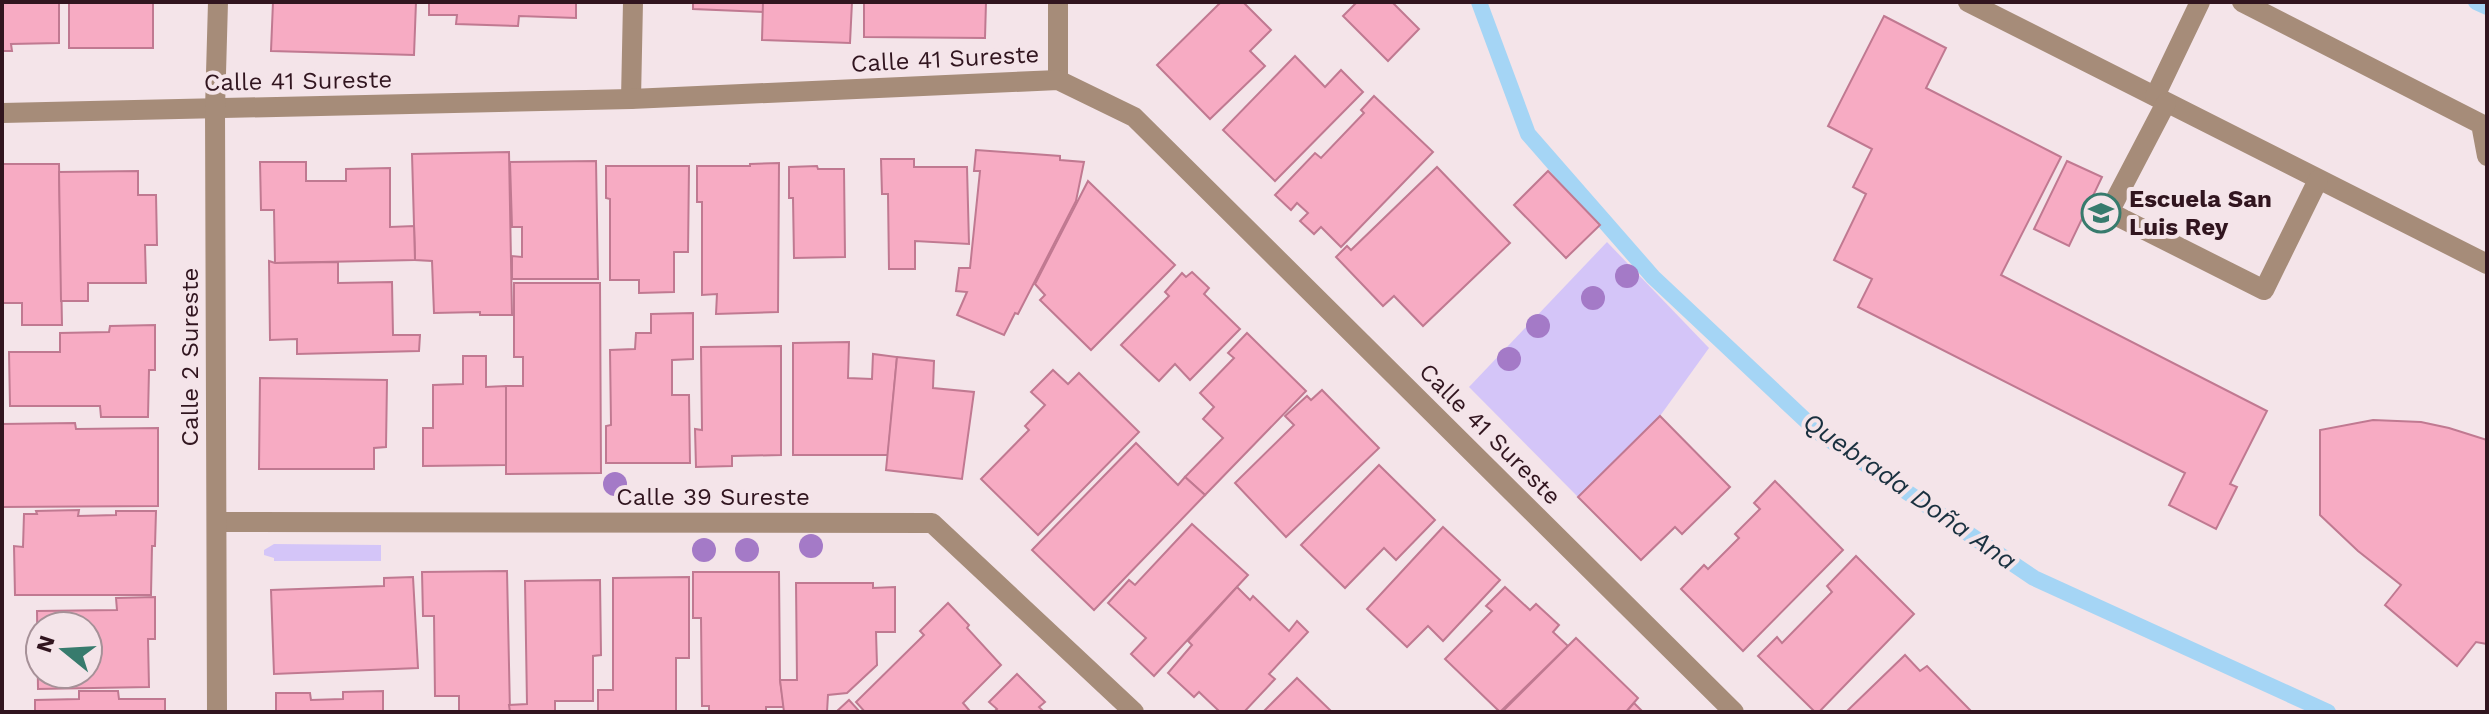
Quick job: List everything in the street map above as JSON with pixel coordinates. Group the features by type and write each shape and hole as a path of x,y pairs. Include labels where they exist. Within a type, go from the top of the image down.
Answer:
{"street":[{"name":"Calle 2 Sureste","path":"217,712 215,109 218,2"},
{"path":"631,99 633,2"},
{"path":"1058,2 1058,80"},
{"path":"1968,2 2487,264"},
{"path":"2200,2 2109,212 2264,290 2318,180"},
{"path":"2242,2 2481,124 2487,156"},
{"name":"Calle 41 Sureste","path":"2,113 631,99 1058,80 1134,117 1734,712"},
{"name":"Calle 39 Sureste","path":"217,522 932,523 1134,712"}],"shaded area":[{"path":"1607,242 1709,348 1660,416 1578,497 1469,387"},
{"path":"274,544 381,545 381,561 274,561 274,558 264,555 264,550"}],"building":[{"path":"2,2 59,2 59,43 11,44 12,51 2,51"},
{"path":"69,2 153,2 153,48 69,48"},
{"path":"273,2 416,2 414,55 271,51"},
{"path":"429,2 576,2 576,18 519,16 518,26 456,24 457,15 429,15"},
{"path":"693,2 763,2 764,12 693,9"},
{"path":"763,2 852,2 850,43 762,40"},
{"path":"864,2 986,2 985,38 864,37"},
{"path":"1221,2 1243,2 1271,30 1250,51 1265,66 1210,119 1157,65"},
{"path":"1357,2 1392,2 1419,29 1388,61 1343,16"},
{"path":"1884,16 1946,48 1926,88 2061,157 2001,275 2267,411 2230,484 2237,487 2216,529 2169,505 2185,473 1858,307 1872,279 1834,260 1866,194 1853,187 1872,149 1828,126"},
{"path":"1295,56 1325,87 1341,70 1363,92 1275,181 1223,130"},
{"path":"1374,96 1433,152 1341,247 1321,227 1314,234 1300,221 1308,213 1297,203 1291,210 1275,195 1315,153 1321,158 1364,113 1361,110"},
{"path":"976,150 1060,156 1060,160 1084,162 1076,201 1004,335 957,315 967,292 956,291 959,268 970,268 980,171 974,171"},
{"path":"509,152 512,315 434,313 432,261 415,260 412,154"},
{"path":"881,159 914,159 914,167 967,167 969,244 915,241 915,269 889,269 888,194 882,194"},
{"path":"596,161 598,279 512,279 512,256 522,257 522,227 512,227 510,162"},
{"path":"2067,161 2102,177 2069,246 2034,229"},
{"path":"260,162 306,162 306,181 346,181 346,169 390,168 390,227 414,226 415,260 275,263 274,210 261,210"},
{"path":"779,163 778,312 716,314 717,294 702,295 702,202 697,202 697,166"},
{"path":"2,164 59,164 62,325 22,325 22,303 2,303"},
{"path":"606,166 689,166 688,252 674,252 674,292 639,293 639,280 610,280 610,199 606,198"},
{"path":"817,166 818,169 844,169 845,257 794,258 789,167"},
{"path":"1437,167 1510,243 1423,326 1394,296 1383,306 1336,257 1347,246 1351,250"},
{"path":"138,171 138,195 156,195 157,245 145,245 146,283 88,283 88,301 61,301 59,172"},
{"path":"1548,171 1600,225 1566,258 1514,205"},
{"path":"1088,181 1175,265 1091,350 1040,300 1045,295 1035,284"},
{"path":"269,261 338,262 338,283 392,282 393,335 420,335 419,351 297,354 297,339 270,340"},
{"path":"1192,272 1209,288 1204,294 1240,329 1190,380 1175,364 1159,381 1121,345 1169,296 1165,292 1182,273 1186,277"},
{"path":"514,283 600,283 601,473 506,474 506,386 523,386 523,357 514,357"},
{"path":"693,313 693,359 672,360 672,395 689,395 690,463 606,463 606,426 611,425 610,350 635,349 636,333 651,333 651,314"},
{"path":"155,325 155,370 149,370 148,417 101,417 100,406 10,406 9,352 60,352 60,333 109,332 110,326"},
{"path":"1247,333 1306,391 1205,495 1185,477 1223,438 1203,419 1214,407 1200,393 1234,358 1228,353"},
{"path":"849,342 848,378 872,379 873,354 897,357 888,455 793,455 793,343"},
{"path":"781,346 781,455 732,456 732,466 696,467 695,429 702,430 701,347"},
{"path":"463,356 486,356 486,387 506,386 506,465 423,466 423,428 433,428 433,385 463,384"},
{"path":"897,357 934,361 933,388 974,392 962,479 886,470"},
{"path":"1053,370 1068,384 1079,373 1139,432 1038,535 981,479 1029,430 1025,426 1045,405 1031,392"},
{"path":"260,378 387,380 386,447 374,448 374,469 259,469"},
{"path":"1322,390 1379,448 1286,537 1235,483 1294,425 1285,416 1307,396 1311,400"},
{"path":"1660,416 1730,487 1682,534 1675,527 1641,560 1578,497"},
{"path":"2373,420 2421,422 2487,440 2487,644 2476,642 2457,666 2385,605 2401,585 2320,515 2320,430"},
{"path":"75,423 76,429 158,428 158,506 2,507 2,424"},
{"path":"1136,443 1178,485 1185,477 1205,495 1094,610 1032,550"},
{"path":"1379,465 1435,520 1396,560 1384,548 1345,588 1301,545"},
{"path":"1775,481 1843,550 1743,651 1681,589 1704,565 1708,569 1739,538 1735,534 1760,509 1754,503"},
{"path":"79,510 78,516 116,515 116,511 156,511 151,595 15,595 14,546 23,547 24,514"},
{"path":"1192,524 1248,575 1154,676 1131,654 1146,638 1108,603 1129,580 1135,585"},
{"path":"1443,527 1500,580 1443,641 1428,626 1407,647 1367,609"},
{"path":"1856,556 1914,614 1819,712 1815,712 1758,656 1777,637 1782,643 1832,592 1827,586"},
{"path":"507,571 510,712 459,712 459,696 435,696 434,616 423,616 422,572"},
{"path":"693,572 779,572 780,680 784,707 766,707 766,712 709,712 709,706 702,706 701,618 693,618"},
{"path":"413,577 418,668 274,674 271,590 384,586 384,578"},
{"path":"689,577 689,658 676,658 676,712 598,712 598,690 613,690 613,578"},
{"path":"600,580 601,655 593,656 593,701 555,701 555,712 510,712 509,705 527,704 525,581"},
{"path":"796,583 873,583 873,588 895,587 895,632 876,632 877,665 847,693 828,695 827,712 784,712 780,680 797,680"},
{"path":"1237,587 1250,600 1253,596 1289,631 1297,621 1308,632 1269,674 1275,679 1244,712 1220,712 1199,692 1194,697 1168,673 1192,645 1188,641"},
{"path":"1505,587 1530,610 1536,604 1559,625 1553,632 1568,646 1500,712 1445,659 1492,611 1486,606"},
{"path":"155,597 155,639 148,639 149,687 104,688 104,610 117,610 116,598"},
{"path":"948,603 1001,665 963,703 969,710 865,712 856,702 924,635 920,631"},
{"path":"1576,638 1638,698 1626,712 1502,712"},
{"path":"1905,655 1920,671 1927,666 1972,712 1846,712"},
{"path":"1017,674 1045,702 1039,707 1044,712 994,712 997,709 989,702"},
{"path":"1297,678 1332,712 1263,712"},
{"path":"79,691 118,691 119,699 165,699 165,712 35,712 35,700 79,699"},
{"path":"383,691 383,712 276,712 276,693 310,693 311,700 343,699 343,692"},
{"path":"849,700 860,712 836,712"},
{"path":"1634,703 1643,712 1626,712"}],"waterway":[{"name":"Quebrada Doña Ana","path":"1479,2 1528,134 1653,277 1818,432 2034,578 2328,712"},
{"path":"2476,2 2487,7"}],"place":[{"name":"Escuela San Luis Rey","path":"2101,213"}]}
